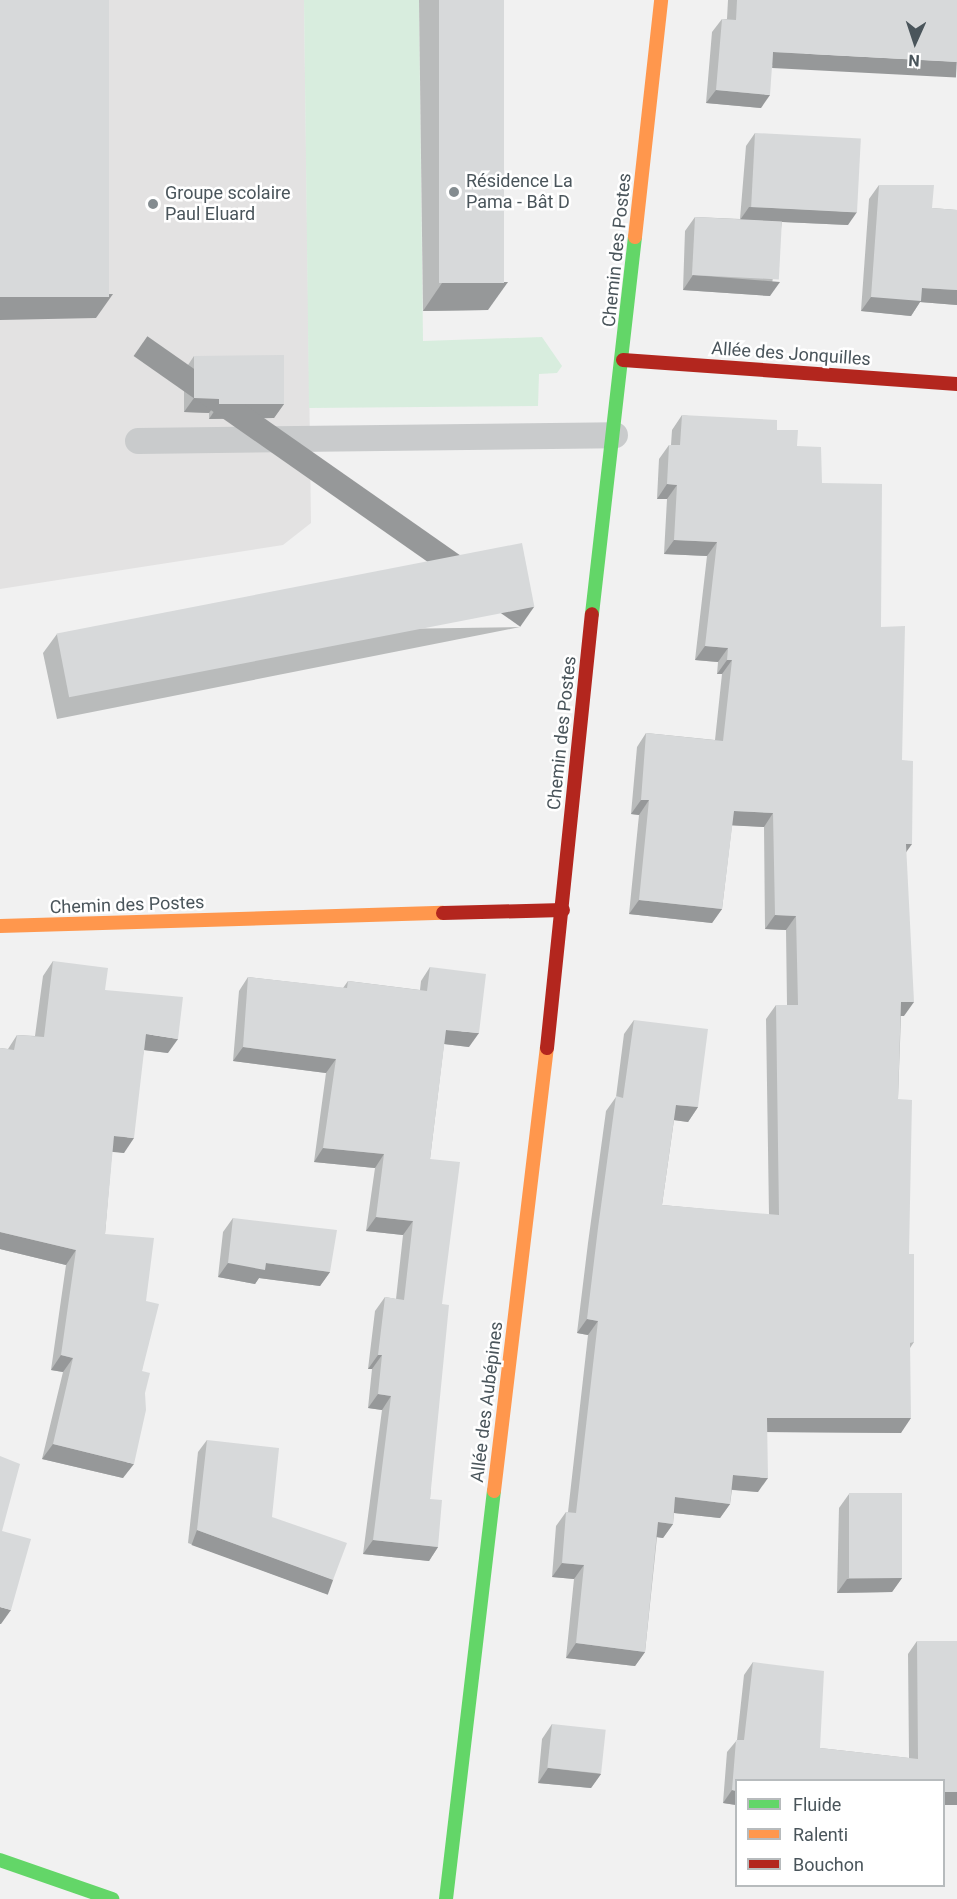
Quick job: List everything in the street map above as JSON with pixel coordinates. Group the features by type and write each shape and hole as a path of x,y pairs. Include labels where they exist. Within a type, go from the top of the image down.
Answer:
{"street":[{"name":"Chemin des Postes","path":"0,926 563,910 584,688 615,435 661,0"},
{"name":"Allée des Jonquilles","path":"623,360 957,384"},
{"name":"Allée des Aubépines","path":"446,1899 563,910"},
{"path":"0,1860 112,1899"}],"lane":[{"path":"138,441 615,435"}],"shaded area":[{"name":"Groupe scolaire Paul Eluard","path":"0,0 304,0 311,523 283,545 0,589"}],"green space":[{"path":"304,0 419,0 423,341 542,337 562,366 557,373 539,374 538,406 309,408"}],"building":[{"path":"0,0 109,0 109,297 0,297"},
{"name":"Résidence La Pama - Bât D","path":"439,0 504,0 504,283 439,283"},
{"path":"737,0 957,0 957,62 773,52 770,95 716,90 722,19 736,20"},
{"path":"755,133 861,139 857,212 751,207"},
{"path":"879,185 934,185 932,208 957,210 957,290 922,288 921,301 871,297"},
{"path":"695,217 782,222 779,279 692,275"},
{"path":"284,355 284,404 219,404 219,399 194,398 194,356"},
{"path":"682,415 777,420 777,430 798,430 797,446 821,447 822,483 882,484 881,627 905,626 902,760 913,761 912,844 906,844 914,1002 901,1002 898,1099 912,1100 909,1254 914,1254 914,1342 910,1343 911,1418 767,1418 768,1478 733,1475 730,1504 675,1497 673,1524 658,1522 645,1652 576,1643 584,1565 562,1563 566,1512 576,1513 598,1321 587,1319 616,1096 623,1098 634,1020 708,1029 698,1107 676,1105 662,1205 779,1215 776,1005 798,1005 796,916 775,915 773,813 734,811 722,909 639,900 649,800 641,800 646,733 723,741 732,660 727,660 728,648 705,646 717,542 674,540 677,485 667,484 669,445 680,445"},
{"path":"522,543 534,607 69,697 57,633"},
{"path":"53,961 108,968 105,990 183,997 178,1039 146,1034 134,1138 114,1136 105,1234 154,1238 146,1301 159,1304 142,1371 150,1373 145,1393 146,1410 134,1464 53,1444 73,1358 61,1355 76,1250 0,1232 0,1048 14,1050 17,1035 44,1037"},
{"path":"430,967 486,974 479,1033 446,1030 430,1159 460,1162 442,1304 449,1305 430,1499 442,1500 438,1547 373,1540 391,1396 378,1394 382,1355 378,1355 385,1297 404,1300 413,1221 376,1217 384,1154 323,1148 336,1059 243,1047 248,977 347,988 348,981 427,991"},
{"path":"233,1218 337,1230 330,1272 266,1263 265,1270 228,1263"},
{"path":"207,1440 279,1448 272,1517 347,1543 333,1580 197,1530"},
{"path":"0,1456 20,1464 2,1531 31,1539 11,1610 0,1607"},
{"path":"849,1493 902,1493 902,1578 849,1578"},
{"path":"917,1641 957,1641 957,1792 945,1792 945,1779 735,1779 735,1791 732,1790 736,1740 744,1740 753,1662 824,1671 820,1748 918,1759"},
{"path":"552,1724 606,1730 601,1773 547,1768"}],"traffic: fast":[{"path":"592,614 635,237"},
{"path":"446,1899 494,1491"},
{"path":"0,1860 112,1899"}],"traffic: slow":[{"path":"635,237 661,0"},
{"path":"0,926 443,913"},
{"path":"494,1491 547,1048"}],"traffic: jam":[{"path":"623,360 957,384"},
{"path":"547,1048 592,614"},
{"path":"443,913 563,910"}],"place":[{"name":"Résidence La Pama - Bât D","path":"454,192"},
{"name":"Groupe scolaire Paul Eluard","path":"153,204"}]}
